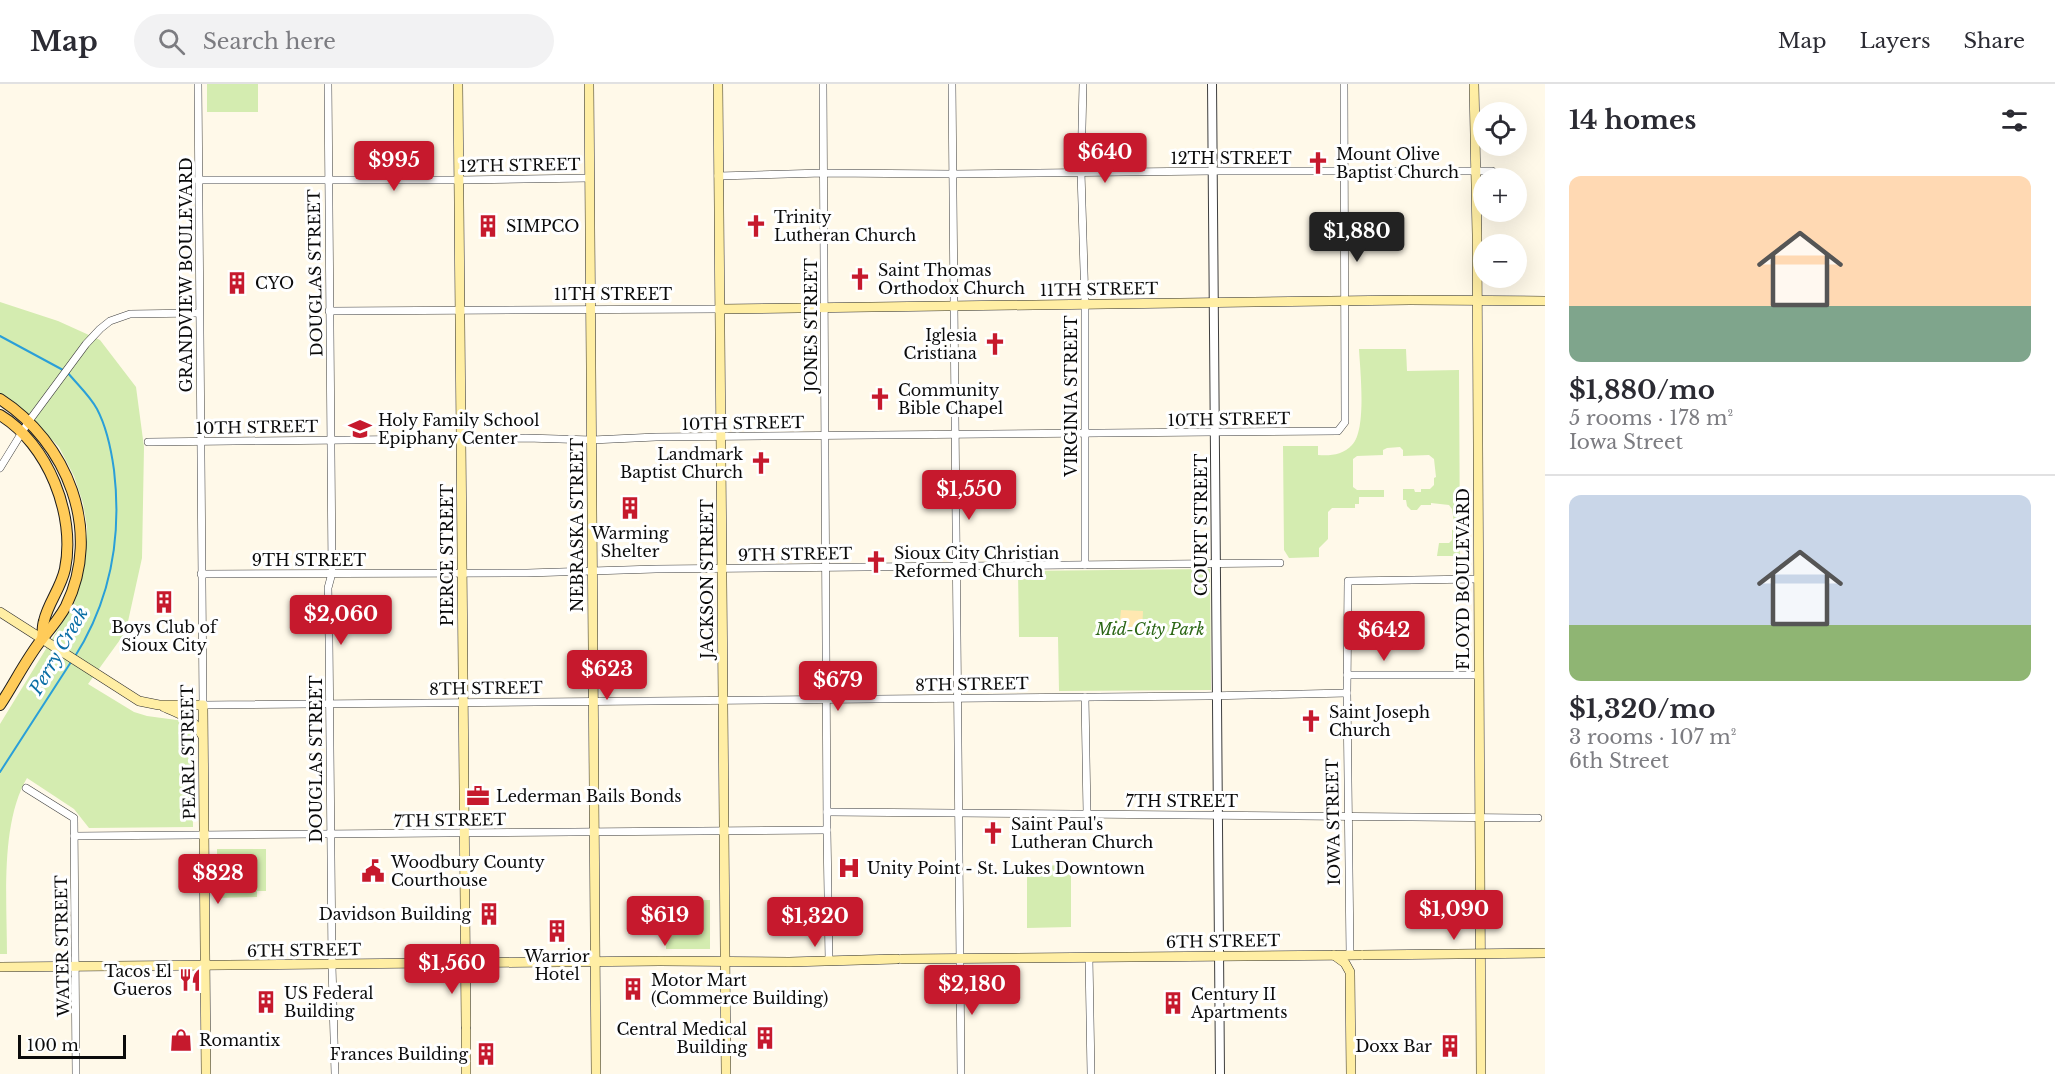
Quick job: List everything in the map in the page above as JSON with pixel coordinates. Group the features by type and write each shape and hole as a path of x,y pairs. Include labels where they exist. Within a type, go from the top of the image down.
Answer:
{"main road":[{"name":"PIERCE STREET","path":"458,84 466,1074"},
{"name":"NEBRASKA STREET","path":"589,84 596,1074"},
{"name":"JACKSON STREET","path":"718,84 726,1074"},
{"name":"FLOYD BOULEVARD","path":"1474,84 1475,168"},
{"name":"FLOYD BOULEVARD","path":"1475,222 1481,1074"},
{"name":"11TH STREET","path":"720,309 1345,301 1545,301"},
{"path":"0,399 29,420 55,451 68,477 77,504 80,527 79,560 74,587 54,628 42,639 0,705"},
{"path":"0,415 23,433 42,458 58,491 65,528 65,569 44,621 42,639"},
{"path":"0,612 128,696 188,717 196,724 203,737"},
{"path":"159,705 202,705"},
{"name":"PEARL STREET","path":"202,705 206,1074"},
{"name":"6TH STREET","path":"0,967 1545,953"},
{"path":"1334,955 1345,963 1350,972 1351,1074"},
{"path":"1350,972 1363,955"}],"street":[{"name":"GRANDVIEW BOULEVARD","path":"198,84 201,574"},
{"name":"DOUGLAS STREET","path":"328,84 332,573 328,588 335,1074"},
{"name":"JONES STREET","path":"823,84 826,830 829,961"},
{"path":"952,84 960,1074"},
{"name":"VIRGINIA STREET","path":"1083,84 1085,565"},
{"name":"COURT STREET","path":"1212,84 1220,1074"},
{"path":"1344,84 1345,301"},
{"name":"12TH STREET","path":"718,176 823,173 1473,171"},
{"name":"12TH STREET","path":"198,180 590,178"},
{"name":"10TH STREET","path":"148,442 592,440 721,436 1338,431 1345,422 1345,301"},
{"name":"11TH STREET","path":"330,311 720,309"},
{"path":"0,468 29,420 99,329 111,321 130,314 199,313"},
{"name":"9TH STREET","path":"201,574 592,572 722,568 1280,563"},
{"name":"PEARL STREET","path":"201,574 202,705"},
{"name":"IOWA STREET","path":"1350,955 1348,581 1478,579"},
{"path":"1347,675 1478,675"},
{"name":"8TH STREET","path":"202,705 1347,693"},
{"path":"1085,697 1087,814"},
{"name":"WATER STREET","path":"26,788 74,818 76,1074"},
{"name":"7TH STREET","path":"826,812 1538,818"},
{"name":"7TH STREET","path":"74,836 826,830"},
{"path":"1089,958 1091,1074"}],"green space":[{"path":"207,84 258,84 258,112 207,112"},
{"path":"0,302 58,321 100,340 136,387 144,447 142,558 127,626 122,637 88,684 134,712 184,721 192,732 193,827 89,828 74,809 27,778 12,817 9,840 6,887 7,954 0,954 0,724 74,603 84,569 87,527 83,503 74,476 59,447 20,407 0,394"},
{"path":"1359,349 1406,349 1407,371 1459,370 1460,556 1437,556 1439,543 1449,543 1452,540 1452,530 1455,529 1452,509 1449,505 1431,503 1431,505 1421,505 1417,510 1411,510 1406,500 1403,500 1403,489 1414,489 1415,492 1421,492 1421,489 1430,489 1434,485 1436,477 1434,459 1429,455 1403,456 1403,450 1400,447 1387,448 1383,450 1383,455 1357,456 1353,459 1353,487 1357,490 1384,490 1384,497 1359,497 1359,504 1355,504 1355,508 1332,508 1328,512 1328,539 1319,548 1319,557 1289,558 1284,550 1283,446 1318,446 1318,455 1327,455 1340,453 1352,445 1360,427 1361,414"},
{"name":"Mid-City Park","path":"1210,569 1211,690 1059,691 1058,637 1019,637 1018,571"},
{"path":"217,849 266,849 266,891 257,891 257,897 217,898"},
{"path":"1071,865 1071,927 1027,928 1027,866"},
{"path":"666,900 710,900 710,949 666,949"}],"sand":[{"path":"1121,610 1143,611 1142,631 1119,629"}],"waterway":[{"name":"Perry Creek","path":"0,336 63,370"},
{"name":"Perry Creek","path":"68,373 94,404 103,423 114,470 116,495 115,544 105,591 87,636 74,658"},
{"name":"Perry Creek","path":"0,772 71,662"}],"place":[{"name":"Mount Olive Baptist Church","path":"1318,163"},
{"name":"SIMPCO","path":"488,226"},
{"name":"Trinity Lutheran Church","path":"756,226"},
{"name":"Saint Thomas Orthodox Church","path":"860,279"},
{"name":"CYO","path":"237,283"},
{"name":"Iglesia Cristiana","path":"995,344"},
{"name":"Community Bible Chapel","path":"880,399"},
{"name":"Holy Family School Epiphany Center","path":"360,429"},
{"name":"Landmark Baptist Church","path":"761,463"},
{"name":"Warming Shelter","path":"630,508"},
{"name":"Sioux City Christian Reformed Church","path":"876,562"},
{"name":"Boys Club of Sioux City","path":"164,602"},
{"name":"Saint Joseph Church","path":"1311,721"},
{"name":"Lederman Bails Bonds","path":"478,796"},
{"name":"Saint Paul's Lutheran Church","path":"993,833"},
{"name":"Unity Point - St. Lukes Downtown","path":"849,868"},
{"name":"Woodbury County Courthouse","path":"373,871"},
{"name":"Davidson Building","path":"489,914"},
{"name":"Warrior Hotel","path":"557,931"},
{"name":"Tacos El Gueros","path":"190,980"},
{"name":"Motor Mart (Commerce Building)","path":"633,989"},
{"name":"US Federal Building","path":"266,1002"},
{"name":"Century II Apartments","path":"1173,1003"},
{"name":"Central Medical Building","path":"765,1038"},
{"name":"Romantix","path":"181,1040"},
{"name":"Doxx Bar","path":"1450,1046"},
{"name":"Frances Building","path":"486,1054"}]}
